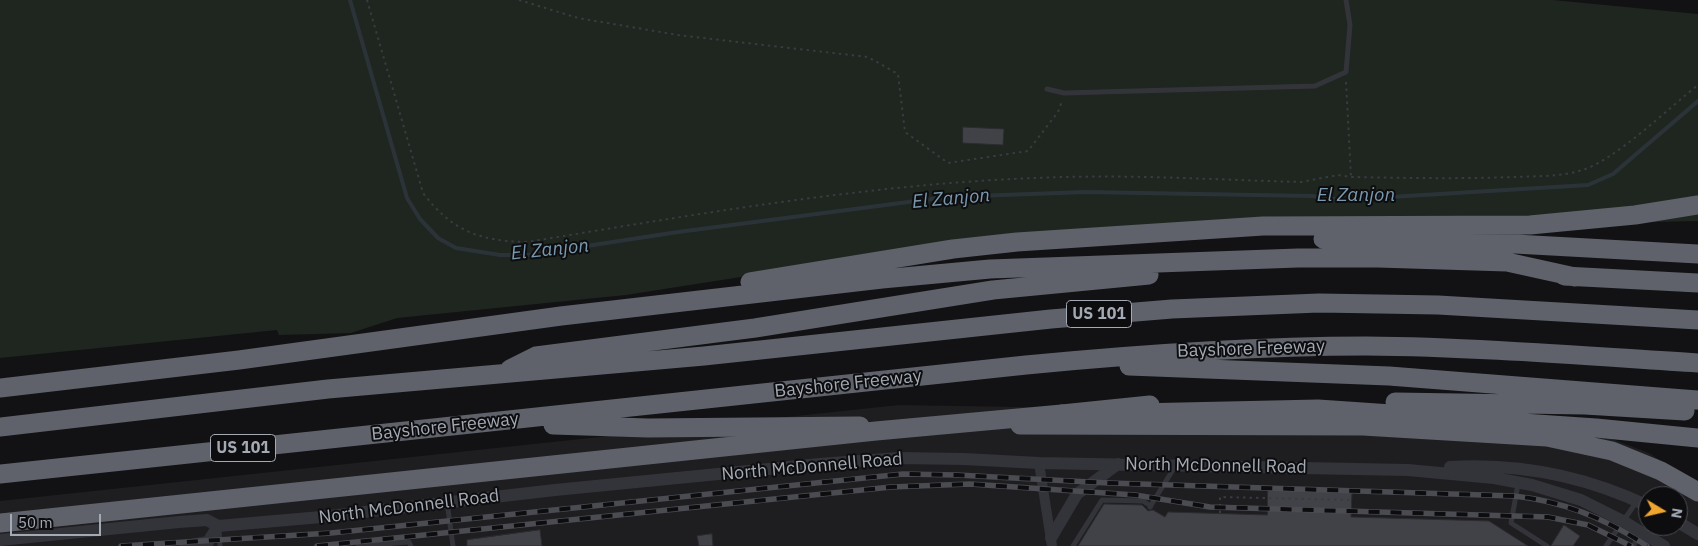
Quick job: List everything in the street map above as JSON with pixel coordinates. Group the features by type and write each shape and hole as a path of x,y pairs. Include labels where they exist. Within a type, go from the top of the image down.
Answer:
{"highway":[{"path":"561,316 953,248 1238,227 1538,224 1635,215 1698,205"},
{"path":"1017,242 1340,239 1516,244 1698,254"},
{"path":"0,388 229,361 561,316 882,279 990,269 1082,264 1298,258 1378,258 1507,262 1575,277"},
{"path":"502,373 536,356 773,326 993,290 1125,276 1315,270 1398,270 1698,283"},
{"name":"US 101","path":"0,427 328,389 704,356 1096,314 1227,306 1348,303 1438,305 1698,320"},
{"name":"Bayshore Freeway","path":"0,474 1050,363 1190,351 1368,346 1490,350 1698,364"},
{"path":"1050,363 1389,376 1698,400"},
{"path":"1318,405 1698,438"},
{"path":"0,523 856,433 1062,414 1318,405 1585,405 1698,412"},
{"path":"486,422 648,428 1062,425 1363,426 1538,437 1570,441 1612,451 1661,471 1698,492"}],"street":[{"name":"North McDonnell Road","path":"0,540 188,521 207,520 218,526 320,517 555,490 899,458 1039,463 1408,470 1519,482 1575,498 1623,521 1638,526"},
{"path":"1039,463 1051,542"},
{"path":"1051,542 1077,494 1118,464"},
{"name":"North McDonnell Road","path":"1408,470 1480,465 1521,468 1587,482 1638,502"},
{"path":"185,546 208,542 218,526"},
{"name":"North McDonnell Road","path":"1653,536 1664,546"}],"lane":[{"path":"1047,89 1064,93 1315,86 1346,72 1350,25 1346,0"},
{"path":"1073,546 1102,500 1143,501 1150,507 1176,465"},
{"path":"1519,482 1511,523 1547,546"},
{"path":"447,502 453,546"},
{"path":"1606,546 1623,521 1638,508"},
{"path":"218,526 220,546"},
{"path":"358,546 409,542 411,546"}],"path":[{"path":"367,0 423,192 444,218 465,232 503,241 527,242 678,217 932,185 1065,177 1301,182 1338,175 1351,177 1471,178 1553,175 1583,170 1617,151 1698,85"},
{"path":"519,0 578,18 678,35 868,57 898,74 905,132 948,163 1028,150 1058,112 1064,93"},
{"path":"1346,72 1351,177"},
{"path":"1220,513 1220,497 1352,500"}],"shaded area":[{"path":"0,0 1553,0 1698,14 1698,221 1209,232 945,245 626,295 397,318 351,333 279,335 277,330 0,358"},
{"path":"899,405 1141,409 1596,433 1649,453 1698,485 1698,546 0,546 0,501"}],"building":[{"path":"963,127 1004,129 1003,145 963,143"},
{"path":"1268,489 1352,492 1351,517 1489,521 1528,546 1078,546 1104,504 1142,505 1148,511 1153,510 1165,517 1168,512 1267,515"},
{"path":"1564,525 1580,536 1573,546 1551,546"},
{"path":"540,530 542,546 467,546 467,540"},
{"path":"712,534 713,546 699,546 697,536"}],"waterway":[{"name":"El Zanjon","path":"350,0 407,198 420,219 438,238 456,248 500,255 528,255 678,232 947,197 1086,192 1312,196 1341,200 1588,185 1613,174 1698,101"}],"railway":[{"path":"121,546 331,533 903,474 1109,483 1514,496 1549,502 1584,513 1632,536 1647,546"},
{"path":"317,546 891,487 970,484 1135,495 1210,507 1548,517 1588,525 1631,546"}]}
